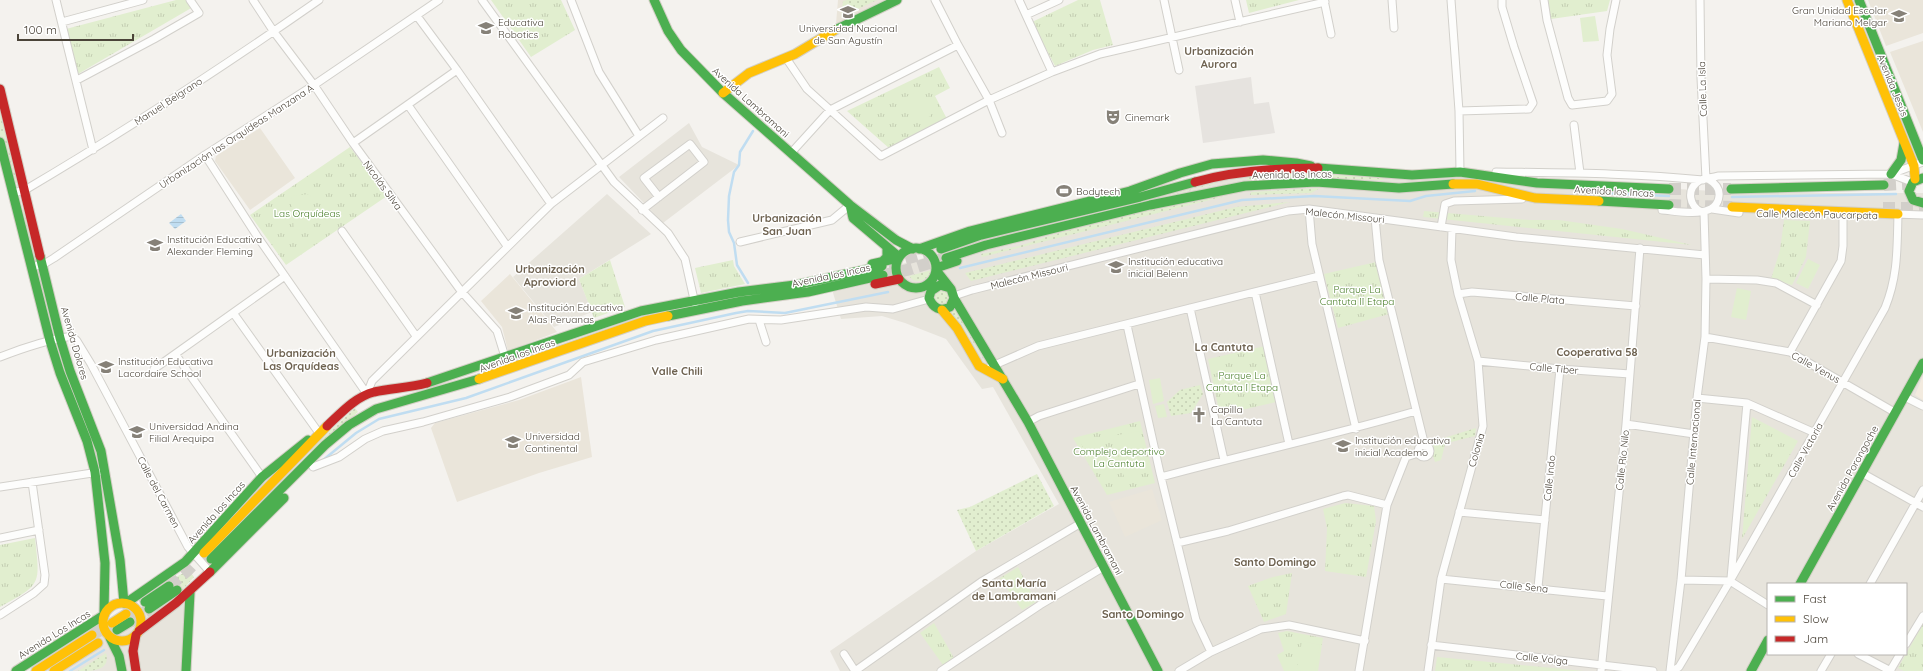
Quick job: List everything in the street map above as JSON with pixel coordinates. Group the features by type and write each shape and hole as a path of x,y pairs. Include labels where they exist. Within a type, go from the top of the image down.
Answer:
{"main road":[{"name":"Avenida Lambramani","path":"654,0 668,31 681,50 723,92 850,206 862,212 892,238 916,249"},
{"path":"723,92 749,73 786,58 808,47 838,28 897,0"},
{"name":"Avenida Jesús","path":"1847,0 1914,166 1917,180 1909,188 1909,194 1913,200 1921,204"},
{"name":"Avenida Jesús","path":"1859,0 1923,161"},
{"path":"1852,13 1863,10"},
{"path":"1884,92 1894,88"},
{"name":"Avenida Dolores","path":"0,89 44,264 60,338 70,371 97,438 106,471 125,603"},
{"path":"1891,174 1902,159 1904,141"},
{"path":"0,142 50,340 60,373 87,441 95,472 105,563 103,627 110,638 119,669"},
{"name":"Avenida los Incas","path":"916,249 970,231 1142,188 1182,173 1242,161 1285,160 1317,168"},
{"name":"Avenida los Incas","path":"941,249 981,235 1237,172 1285,168 1317,168 1412,175 1460,172 1537,183 1669,188"},
{"name":"Avenida los Incas","path":"946,258 986,245 1228,188 1278,183 1316,182 1399,188 1451,184 1477,184 1535,198 1669,206"},
{"path":"1732,189 1865,186 1884,183"},
{"path":"1142,188 1166,189"},
{"name":"Avenida Lambramani","path":"850,206 853,218 899,258"},
{"path":"1816,207 1732,207 1902,214"},
{"path":"936,269 984,251 1025,240 1064,226"},
{"path":"883,268 887,257 886,248"},
{"path":"740,297 783,280 883,268 899,258 903,253 916,249 924,250 932,258 936,269 932,280 919,288 908,286 899,279 896,269 899,258"},
{"name":"Avenida los Incas","path":"125,603 163,579 193,554 262,477 285,457 319,432 353,402 367,394 414,387 505,359 641,311 695,300 792,295 883,268"},
{"name":"Avenida Lambramani","path":"936,269 953,293 1028,422 1158,671"},
{"path":"740,297 782,303 899,279"},
{"path":"929,300 931,290 938,285 947,286 953,293 952,305 942,310"},
{"path":"919,288 937,309 942,310 957,328 979,366 1003,379"},
{"name":"Avenida los Incas","path":"319,432 207,556 325,445 340,432 363,416 390,404 449,390 509,370 594,338 645,321 696,310 740,297"},
{"path":"590,328 594,338"},
{"name":"Avenida Porongoche","path":"1801,583 1923,363"},
{"path":"414,387 417,398"},
{"path":"353,402 357,403 363,408 363,416"},
{"path":"110,638 121,641 132,638 174,607 190,593 313,467 340,432"},
{"path":"147,605 173,588"},
{"path":"186,671 190,593"},
{"path":"104,614 113,605 125,603 132,606 140,617 138,633 133,651 119,669"},
{"name":"Avenida Los Incas","path":"16,671 104,614"},
{"path":"114,627 128,618"},
{"path":"36,671 95,639 54,671"},
{"path":"1751,671 1767,642"},
{"path":"133,651 136,671"}],"street":[{"path":"56,0 77,80 93,150"},
{"path":"62,22 143,0"},
{"path":"77,80 154,40 199,13 190,0"},
{"name":"Nicolás SIlva","path":"253,0 274,32 314,85 353,143 461,291 497,331 509,370"},
{"name":"Manuel Belgrano","path":"13,193 25,190 93,150 274,32 318,0"},
{"name":"Urbanización las Orquídeas Manzana A","path":"31,267 44,264 205,155 314,85 439,0"},
{"path":"482,0 614,182 668,233 685,260 696,310"},
{"path":"571,0 599,72 639,136"},
{"path":"935,0 989,100 1002,133"},
{"path":"1019,0 1052,72"},
{"path":"1026,15 1059,0"},
{"path":"1164,0 1180,70"},
{"path":"1235,0 1240,22"},
{"path":"1392,0 1394,28"},
{"path":"1452,0 1459,111 1460,172"},
{"path":"1459,111 1529,109 1533,103 1514,47 1502,7 1502,0"},
{"path":"1544,0 1547,20 1568,98 1572,105 1607,101 1612,94 1607,54 1616,0"},
{"name":"Calle La Isla","path":"1700,0 1701,78 1706,179"},
{"path":"786,58 807,89 881,156 989,100 1052,72 1100,54 1324,1 1331,34"},
{"path":"417,16 457,70 551,204"},
{"path":"791,153 830,110 958,45"},
{"path":"353,143 457,70"},
{"path":"408,104 507,246"},
{"path":"367,394 372,381 461,291 551,204 663,118"},
{"path":"1574,125 1580,173"},
{"path":"642,210 659,197 704,162 690,144 644,178 659,197"},
{"path":"205,155 285,276 367,394"},
{"name":"Avenida los Incas","path":"1891,174 1914,166 1923,161"},
{"name":"Avenida los Incas","path":"1460,172 1580,173 1706,179 1718,176 1891,174 1917,180"},
{"path":"1706,179 1716,185 1719,193 1718,202 1706,211 1694,207 1690,198 1692,189 1706,179"},
{"name":"Calle Malecón Paucarpata","path":"1441,227 1445,204 1454,200 1535,198 1560,205 1843,216 1902,214 1923,215"},
{"path":"1902,214 1921,204"},
{"path":"740,242 832,220 850,206"},
{"path":"1309,209 1312,244 1356,429"},
{"name":"Malecón Missouri","path":"953,293 968,291 1288,211 1309,209 1516,237 1706,254"},
{"name":"Calle Internacional","path":"1670,671 1681,580 1697,398 1705,337 1706,211"},
{"name":"Calle Victoria","path":"1673,671 1679,667 1730,582 1885,308 1892,291 1896,271 1902,214"},
{"path":"1790,352 1842,261 1844,246 1843,216"},
{"path":"1359,671 1387,505 1406,457 1418,453 1421,457 1427,456 1429,450 1425,446 1379,260 1375,218"},
{"name":"Colonia","path":"1428,671 1442,579 1483,426 1478,361 1458,294 1451,260 1452,229"},
{"path":"342,231 416,336"},
{"name":"Calle Río Nilo","path":"1602,668 1607,596 1626,424 1640,248"},
{"path":"154,370 285,276"},
{"path":"984,369 1038,346 1126,325 1161,314 1319,276"},
{"path":"1706,279 1757,280 1776,283 1817,305"},
{"path":"1256,292 1289,444"},
{"name":"Calle Plata","path":"1458,294 1472,292 1636,306"},
{"path":"313,467 339,457 365,439 383,431 423,422 510,397 569,375 578,365 589,360 656,340 729,323 749,320 781,320 802,318 866,308 893,309 929,300"},
{"path":"1190,308 1224,460"},
{"path":"234,314 319,432"},
{"path":"759,320 766,342"},
{"path":"1126,325 1161,478 1196,620 1211,652"},
{"name":"Calle del Carmen","path":"60,338 72,336 81,346 193,554 210,572"},
{"name":"Calle Venus","path":"1705,337 1790,352 1896,413"},
{"path":"0,357 60,338"},
{"path":"176,355 262,477"},
{"name":"Calle Tiber","path":"1478,361 1630,374"},
{"name":"Calle Indo","path":"1538,587 1560,369"},
{"path":"1028,422 1039,416 1139,384"},
{"path":"1905,397 1923,406"},
{"path":"1697,398 1746,403 1815,433"},
{"path":"1730,582 1746,403"},
{"path":"1161,478 1224,460 1356,429 1416,411"},
{"path":"1626,424 1694,434"},
{"path":"0,487 106,471"},
{"path":"1862,473 1923,507"},
{"path":"0,615 34,593 44,584 45,575 32,482"},
{"path":"1871,583 1923,490"},
{"path":"1177,543 1228,531 1343,496 1354,496 1387,505"},
{"path":"1459,512 1545,520"},
{"path":"844,654 855,671 980,582 1081,523"},
{"path":"0,538 38,530"},
{"path":"940,671 1040,605 1104,567"},
{"name":"Calle Sena","path":"1442,579 1538,587 1607,596"},
{"path":"1681,580 1730,582 1767,604"},
{"path":"1907,642 1923,616"},
{"path":"1179,671 1211,652 1261,630 1289,625 1364,641"},
{"name":"Calle Volga","path":"1431,645 1602,668 1653,671"},
{"path":"1821,671 1830,655"},
{"path":"1860,655 1890,671 1899,655"}],"shaded area":[{"name":"Universidad Nacional de San Agustín","path":"838,0 885,0 836,24"},
{"name":"Gran Unidad Escolar Mariano Melgar","path":"1868,0 1923,0 1923,33 1886,46"},
{"path":"1923,41 1923,132 1890,52"},
{"path":"1251,77 1254,104 1269,102 1275,133 1203,143 1195,86"},
{"path":"689,123 702,147 739,165 663,223 619,177"},
{"path":"260,128 295,178 250,210 215,161 216,156"},
{"path":"1234,176 1458,177 1750,193 1923,193 1923,671 840,671 830,651 976,551 1059,504 993,387 982,389 946,339 882,316 841,319 830,283"},
{"path":"607,194 651,234 579,279 592,312 554,327 513,277"},
{"name":"Institución Educativa Alas Peruanas","path":"510,274 557,332 508,351 502,327 481,301"},
{"path":"1923,376 1923,400 1915,395"},
{"name":"Universidad Continental","path":"581,377 592,457 539,473 457,502 431,428 435,423 519,400"},
{"path":"1152,489 1162,520 1125,537 1109,502"},
{"path":"165,592 193,610 192,671 43,671"}],"green space":[{"path":"176,0 189,0 193,7 78,74 66,29"},
{"path":"491,0 561,0 575,30 531,57"},
{"path":"877,0 841,17 843,1"},
{"path":"1078,0 1100,0 1113,45 1093,50 1055,66 1032,22"},
{"path":"1246,0 1299,0 1249,13"},
{"path":"1547,0 1610,0 1607,11 1551,19"},
{"path":"1595,16 1599,41 1583,42 1580,18"},
{"path":"939,67 950,88 935,96 947,119 890,149 847,111"},
{"path":"921,91 931,116 916,122 906,97"},
{"path":"0,113 18,183 11,184 0,138"},
{"name":"Las Orquídeas","path":"350,147 387,196 286,265 250,215"},
{"path":"1309,173 1384,178 1382,180 1287,177 1247,181 1247,177"},
{"path":"1218,182 1215,184 1152,200"},
{"path":"1320,188 1311,193 1250,195 1251,192"},
{"path":"1220,192 1222,197 982,257 981,254 1019,246 1052,235"},
{"path":"310,194 313,228 294,230 291,196"},
{"path":"1290,202 971,281 965,273 1236,207"},
{"path":"24,210 53,332 50,332 18,211"},
{"path":"1424,211 1530,220 1559,220 1622,229 1692,245 1423,217"},
{"path":"1784,220 1810,221 1806,257 1792,285 1771,279 1780,250"},
{"path":"1808,259 1820,265 1808,289 1796,283"},
{"path":"610,260 625,307 594,318 579,279"},
{"path":"733,260 734,266 745,284 701,293 695,268"},
{"name":"Parque La Cantuta II Etapa","path":"1376,262 1389,314 1338,328 1324,274"},
{"path":"932,270 927,277 920,281 913,280 909,276"},
{"path":"1737,288 1751,291 1746,320 1731,317"},
{"path":"942,289 949,294 950,297 945,304 942,305 935,300 934,297 939,290"},
{"path":"957,305 985,362 962,324 947,310"},
{"name":"Parque La Cantuta I Etapa","path":"1265,346 1276,402 1220,415 1208,359"},
{"path":"1160,378 1164,401 1153,404 1149,380"},
{"path":"1200,385 1203,394 1191,413 1171,416 1167,402 1180,390"},
{"path":"1164,404 1167,417 1158,418 1155,406"},
{"path":"355,408 358,412 312,452 311,449"},
{"path":"1752,417 1798,441 1742,539"},
{"name":"Complejo deportivo La Cantuta","path":"1140,421 1155,483 1107,495 1073,438"},
{"path":"1476,428 1475,436 1447,443 1447,437"},
{"path":"1139,431 1147,472 1124,477 1113,436"},
{"path":"1447,437 1441,460 1435,462 1429,443"},
{"path":"1092,438 1109,468 1099,474 1081,444"},
{"path":"1037,474 1054,506 976,551 957,510 970,507"},
{"path":"1345,503 1374,506 1376,521 1366,577 1325,571 1327,528 1323,509"},
{"path":"35,538 38,565 35,582 24,593 0,607 0,545"},
{"path":"1018,567 1036,602 1022,610 1000,578"},
{"path":"189,570 194,577 176,597 163,584"},
{"path":"1292,573 1286,614 1264,622 1248,586 1273,577"},
{"path":"934,623 954,658 943,665 920,633"},
{"path":"1923,624 1923,671 1904,671 1898,668 1905,655 1907,655 1907,652"},
{"path":"1287,631 1323,638 1318,671 1284,671 1277,655 1284,651 1278,633"},
{"path":"1302,641 1320,645 1315,671 1297,670"},
{"path":"106,653 107,659 103,667 89,671 78,671"},
{"path":"1437,657 1584,671 1435,671"}],"water":[{"path":"181,214 186,221 175,229 169,223"}],"waterway":[{"path":"748,283 737,265 734,243 729,232 728,220 729,196 734,172 739,165 740,152 753,131"},
{"path":"960,268 1242,200 1314,196 1410,201 1426,196 1475,191"},
{"path":"1601,193 1669,196"},
{"path":"1732,197 1896,194"},
{"path":"322,461 356,433 379,419 466,398 653,331 748,311 785,313 888,292"},
{"path":"70,671 104,650"}],"tunnel":[{"path":"1884,185 1920,183"},
{"path":"1669,189 1731,189"},
{"path":"1669,205 1732,207"},
{"path":"1883,208 1923,208"},
{"path":"888,264 941,249"},
{"path":"883,275 907,270 946,258"},
{"path":"169,586 187,571 204,553"},
{"path":"126,614 145,602"},
{"path":"130,622 149,609"},
{"path":"92,635 112,623"}],"traffic: fast":[{"path":"654,0 668,31 681,50 723,93 850,205 896,240 913,249"},
{"path":"835,30 897,0"},
{"path":"1859,0 1923,160"},
{"path":"0,142 50,341 60,373 87,441 95,472 105,563 104,613"},
{"path":"1891,174 1901,160 1904,143"},
{"path":"919,249 970,231 1130,191 1180,173 1212,164 1263,160 1311,166"},
{"path":"1318,168 1412,175 1460,172 1537,183 1669,189"},
{"path":"1923,178 1913,182 1909,191 1913,200 1923,203"},
{"path":"941,249 981,235 1140,197 1195,182"},
{"path":"946,258 986,245 1150,205 1245,186 1316,182 1399,188 1453,184"},
{"path":"1731,189 1884,185"},
{"path":"1599,201 1669,205"},
{"path":"850,205 853,218 899,257"},
{"path":"883,261 887,257 887,248"},
{"path":"916,248 924,250 930,254 934,260 936,268 934,276 930,282 924,286 916,288 908,286 902,282 898,276 896,268 898,260 902,254 908,250 916,248"},
{"path":"40,256 60,338 70,371 101,451 120,560 124,603"},
{"path":"872,264 898,258"},
{"path":"936,268 957,261"},
{"path":"427,383 641,311 739,292 795,285 882,266"},
{"path":"936,270 951,289 954,298 950,307 943,309 935,307 929,298 931,291 940,285 950,288"},
{"path":"668,316 742,301 808,292 883,275"},
{"path":"954,298 1028,422 1158,671"},
{"path":"1801,583 1923,363"},
{"path":"211,559 325,445 349,425 376,409 479,379"},
{"path":"126,603 185,562 262,477 308,440"},
{"path":"210,572 284,498"},
{"path":"145,602 169,586"},
{"path":"149,609 177,590"},
{"path":"186,671 190,593"},
{"path":"16,671 104,615"},
{"path":"117,630 130,622"},
{"path":"110,638 119,656 122,671"},
{"path":"1751,671 1767,642"}],"traffic: slow":[{"path":"1847,0 1914,166"},
{"path":"723,93 749,73 795,54 835,30"},
{"path":"1914,166 1915,179"},
{"path":"1453,184 1477,184 1535,198 1599,201"},
{"path":"1732,207 1898,214"},
{"path":"942,310 957,328 979,366 1003,379"},
{"path":"479,379 645,321 668,316"},
{"path":"204,553 327,426"},
{"path":"118,603 126,603 136,608 140,615 141,622 140,629 136,636 126,641 118,641 108,636 106,633 103,626 103,618 108,608 111,606 118,603"},
{"path":"112,623 126,614"},
{"path":"36,671 92,635"},
{"path":"54,671 98,643"}],"traffic: jam":[{"path":"0,89 40,256"},
{"path":"1195,182 1225,175 1256,171 1318,168"},
{"path":"875,284 899,279"},
{"path":"327,426 349,406 367,394 427,383"},
{"path":"139,631 176,603 210,572"},
{"path":"136,635 133,651 136,671"}],"place":[{"name":"Universidad Nacional de San Agustín","path":"848,12"},
{"name":"Gran Unidad Escolar Mariano Melgar","path":"1899,16"},
{"name":"Educativa Robotics","path":"486,28"},
{"name":"Cinemark","path":"1113,117"},
{"name":"Bodytech","path":"1064,191"},
{"name":"Institución Educativa Alexander Fleming","path":"155,245"},
{"name":"Institución educativa inicial Belenn","path":"1116,267"},
{"name":"Institución Educativa Alas Peruanas","path":"516,313"},
{"name":"Institución Educativa Lacordaire School","path":"106,367"},
{"name":"Capilla La Cantuta","path":"1199,415"},
{"name":"Universidad Andina Filial Arequipa","path":"137,432"},
{"name":"Universidad Continental","path":"513,442"},
{"name":"Institución educativa inicial Academo","path":"1343,446"}],"district":[{"name":"Urbanización Aurora","path":"1219,57"},
{"name":"Urbanización San Juan","path":"787,224"},
{"name":"Urbanización Aproviord","path":"550,275"},
{"name":"La Cantuta","path":"1224,347"},
{"name":"Cooperativa 58","path":"1597,352"},
{"name":"Urbanización Las Orquídeas","path":"301,359"},
{"name":"Valle Chili","path":"677,371"},
{"name":"Santo Domingo","path":"1275,562"},
{"name":"Santa María de Lambramani","path":"1014,589"},
{"name":"Santo Domingo","path":"1143,614"}]}
